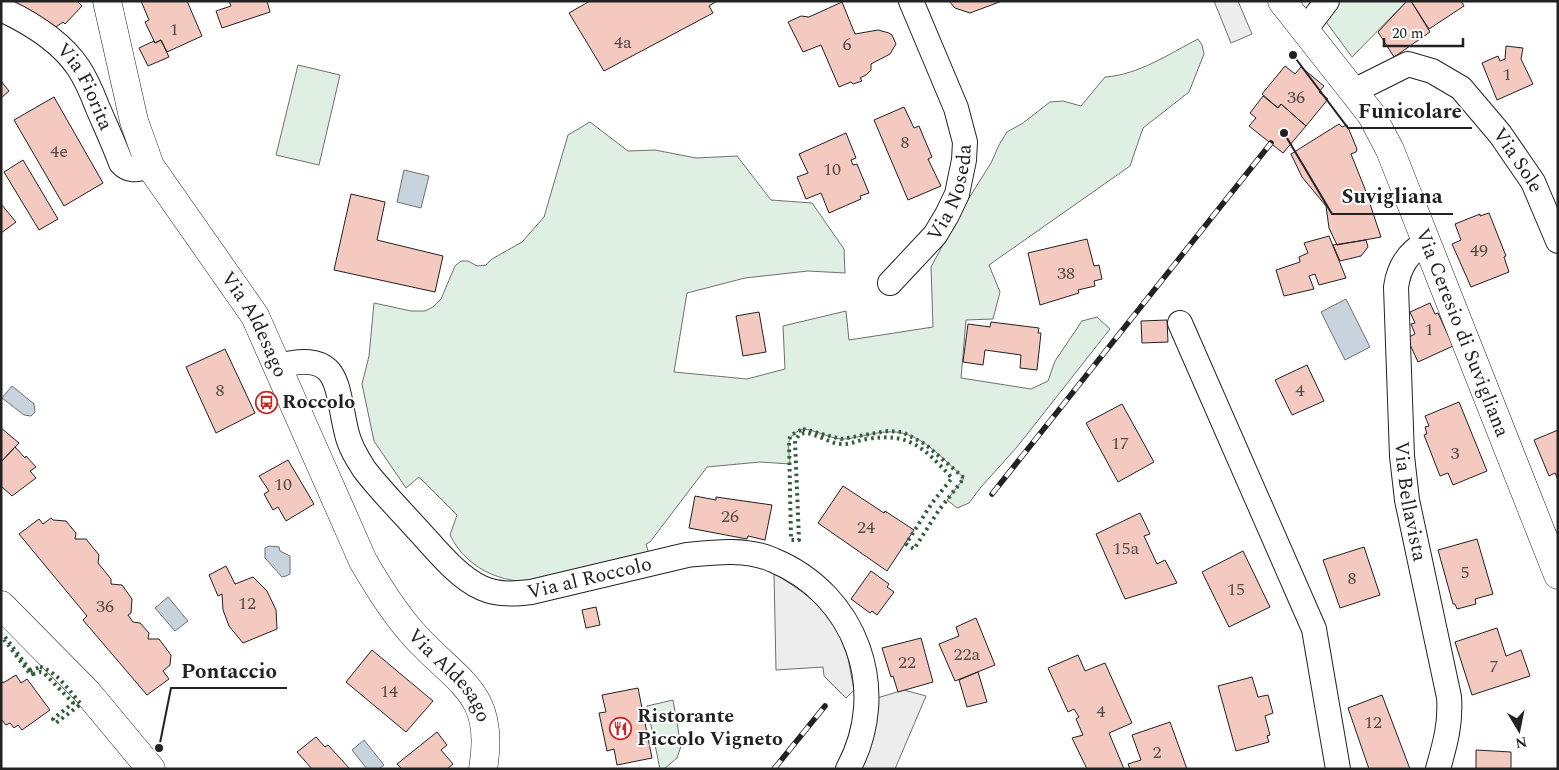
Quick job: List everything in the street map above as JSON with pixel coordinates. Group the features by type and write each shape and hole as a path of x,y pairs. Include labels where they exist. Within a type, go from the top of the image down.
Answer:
{"street":[{"name":"Via Aldesago","path":"107,1 134,121 150,166 255,316 363,561 381,592 408,629 454,673 480,707 486,731 483,769"},
{"name":"Via Noseda","path":"890,283 934,236 947,215 957,194 964,160 965,142 956,108 911,1"},
{"name":"Via Ceresio di Suvigliana","path":"1282,1 1371,114 1390,150 1558,574"},
{"path":"1305,30 1327,1"},
{"name":"Via Fiorita","path":"1,10 30,25 68,55 78,67 88,84 121,163 126,168 137,170 150,166"},
{"name":"Via Sole","path":"1354,91 1408,64 1432,71 1461,88 1500,134 1534,182 1558,241"},
{"name":"Via Bellavista","path":"1427,242 1408,256 1401,266 1396,287 1402,456 1407,500 1449,697 1450,724 1438,769"},
{"path":"1180,323 1314,629 1338,769"},
{"name":"Via al Roccolo","path":"277,366 305,362 314,363 328,369 336,381 347,435 354,453 364,469 444,558 482,588 499,593 531,592 687,555 711,552 752,554 773,559 812,583 829,598 842,614 852,632 863,669 867,700 866,719 862,737 848,769"},
{"path":"1,605 87,692 151,769"}],"green space":[{"path":"1335,1 1407,1 1352,57 1324,19"},
{"path":"1198,39 1204,54 1189,92 1143,128 1130,166 989,265 1000,292 993,319 966,320 961,378 1031,389 1048,381 1055,361 1082,321 1097,317 1110,329 1017,447 969,503 957,508 947,500 964,478 939,454 909,435 887,432 841,439 803,429 790,438 790,464 760,462 707,467 650,542 646,544 649,554 563,577 533,582 519,581 491,574 467,559 450,535 457,515 419,477 406,488 374,441 362,384 369,356 374,303 411,311 425,311 433,307 441,299 455,266 461,261 468,261 477,266 486,265 492,259 522,242 544,217 568,135 590,122 628,151 655,150 696,158 737,156 771,200 812,203 844,249 845,273 808,271 745,278 687,293 674,372 747,379 785,369 783,326 846,311 849,340 933,327 931,267 1007,132 1023,123 1050,102 1063,101 1081,106 1105,77 1141,68"},
{"path":"298,65 340,75 319,165 276,155"},
{"path":"673,700 681,746 677,758 664,769 660,769 647,706"}],"shaded area":[{"path":"1214,1 1238,1 1252,34 1231,43"},
{"path":"404,170 429,176 421,208 397,202"},
{"path":"1346,299 1370,347 1345,360 1321,312"},
{"path":"12,386 34,404 35,412 31,416 24,415 2,398"},
{"path":"269,546 279,547 280,551 290,556 290,574 282,577 265,558 265,548"},
{"path":"774,573 804,593 820,607 841,638 848,658 854,690 846,698 824,676 823,667 776,670"},
{"path":"168,597 188,621 175,631 155,608"},
{"path":"904,690 926,696 895,769 858,769 877,698"},
{"path":"364,740 384,765 379,769 367,769 352,750"}],"building":[{"path":"9,1 77,1 82,6 65,24 63,22 53,29"},
{"path":"141,1 187,1 202,36 167,52 161,40 155,43 145,22 149,20"},
{"path":"229,1 267,1 270,12 222,28 216,11 231,6"},
{"path":"590,1 717,1 709,6 713,13 604,71 569,13"},
{"path":"949,1 1002,1 970,13 955,8"},
{"path":"1407,1 1411,1 1430,32 1394,57 1378,32"},
{"path":"1411,1 1461,1 1464,6 1429,29"},
{"path":"842,2 855,34 878,30 892,35 896,44 890,54 871,64 871,70 860,78 862,81 853,84 851,82 839,87 821,45 803,52 788,22 801,16 809,17"},
{"path":"161,40 169,57 148,66 139,48"},
{"path":"1506,46 1523,48 1521,59 1533,84 1497,100 1482,63 1498,56 1500,61 1505,59"},
{"path":"1285,66 1295,74 1301,67 1324,86 1319,92 1328,99 1306,126 1281,104 1278,108 1262,94"},
{"path":"1,81 9,91 1,98"},
{"path":"1263,96 1278,108 1281,104 1306,126 1283,153 1249,126 1256,118 1250,113"},
{"path":"54,97 103,183 64,206 14,120"},
{"path":"904,107 914,128 919,126 932,157 928,159 941,186 908,200 874,120"},
{"path":"1339,124 1342,127 1347,125 1357,149 1356,152 1351,154 1381,237 1337,245 1329,228 1326,206 1302,177 1291,154"},
{"path":"846,133 856,158 851,160 853,165 857,164 869,193 860,196 861,199 829,213 821,193 806,199 797,177 808,173 799,154"},
{"path":"23,160 58,219 39,230 4,172"},
{"path":"351,194 385,202 377,240 443,256 435,292 334,270"},
{"path":"1,204 16,222 1,233"},
{"path":"1489,213 1506,256 1504,257 1509,272 1471,287 1452,244 1461,240 1455,224 1480,214 1480,216"},
{"path":"1329,236 1346,278 1319,285 1315,274 1309,276 1314,289 1284,296 1276,270 1300,262 1299,257 1308,253 1304,243"},
{"path":"1087,239 1094,266 1099,265 1102,279 1094,281 1095,286 1078,290 1079,293 1040,305 1028,253"},
{"path":"1366,240 1368,247 1361,256 1340,261 1333,245"},
{"path":"1430,303 1435,314 1438,313 1453,346 1418,362 1407,338 1415,334 1411,324 1415,323 1410,312"},
{"path":"759,312 766,352 743,356 736,316"},
{"path":"1167,320 1168,342 1142,343 1141,321"},
{"path":"991,322 1039,328 1038,333 1041,333 1037,370 1020,368 1021,355 985,350 983,365 963,362 968,324 990,327"},
{"path":"225,349 255,413 216,433 186,367"},
{"path":"1307,365 1324,401 1292,415 1275,380"},
{"path":"1459,402 1487,471 1453,485 1448,473 1440,476 1424,435 1427,434 1425,427 1429,426 1425,416"},
{"path":"1122,404 1154,462 1118,482 1086,423"},
{"path":"1,428 19,443 1,462"},
{"path":"1558,430 1558,480 1555,473 1549,476 1534,440"},
{"path":"15,447 36,467 30,471 36,478 12,496 1,486 1,462"},
{"path":"288,460 314,504 286,521 278,507 273,510 264,494 269,491 259,476"},
{"path":"843,486 914,530 887,571 818,523"},
{"path":"695,496 716,500 716,497 772,505 765,540 748,536 747,539 689,528"},
{"path":"1140,513 1150,534 1144,536 1157,564 1165,560 1177,583 1125,599 1096,534"},
{"path":"51,518 53,520 66,521 76,533 75,539 86,539 99,555 98,563 111,579 111,584 122,585 132,599 131,613 128,615 133,622 140,623 149,633 148,639 159,639 171,655 170,665 163,671 169,679 147,695 83,620 87,616 19,534 39,519 43,524"},
{"path":"1477,539 1493,594 1475,599 1476,604 1457,609 1455,604 1453,604 1438,550"},
{"path":"1364,547 1380,595 1340,608 1323,560"},
{"path":"1243,551 1270,607 1229,627 1202,572"},
{"path":"226,566 235,584 253,577 267,591 276,610 277,629 243,643 229,626 223,610 222,594 218,596 209,575"},
{"path":"871,571 889,584 887,587 894,592 877,615 872,611 870,613 851,599"},
{"path":"596,607 600,625 586,628 582,610"},
{"path":"976,618 995,665 955,681 939,644 959,636 956,627"},
{"path":"1497,628 1506,656 1521,650 1530,676 1472,695 1455,642"},
{"path":"921,638 933,682 898,692 882,648"},
{"path":"372,650 433,701 406,732 346,682"},
{"path":"1078,655 1085,671 1105,663 1132,723 1109,733 1124,769 1087,769 1072,738 1083,735 1076,719 1079,717 1074,709 1068,712 1048,668"},
{"path":"978,672 987,702 967,707 959,680"},
{"path":"16,675 21,683 27,679 50,710 22,730 18,725 14,728 10,723 6,725 1,721 1,680 3,683"},
{"path":"1252,677 1258,697 1268,695 1273,713 1265,716 1270,735 1267,736 1269,742 1236,751 1218,686"},
{"path":"638,688 652,758 617,765 614,749 607,751 599,713 606,712 602,695"},
{"path":"1382,695 1410,769 1369,769 1348,708"},
{"path":"1170,722 1187,769 1130,769 1128,764 1141,760 1132,735"},
{"path":"437,732 447,745 441,750 453,764 447,769 402,769 397,764"},
{"path":"316,737 325,747 328,745 350,769 312,769 297,752"},
{"path":"1476,750 1511,752 1511,769 1476,769"}],"railway":[{"path":"992,494 1271,143"},
{"path":"774,769 825,706"}],"hedge":[{"path":"803,429 841,439 888,431 902,432 925,444 964,478 939,510 914,549 906,544 932,503 952,478 942,467 924,451 905,440 882,437 839,444 804,433 799,435 795,441 799,540 791,540 789,440 791,435 803,429"},
{"path":"5,637 33,674 31,675 3,638 5,637"},
{"path":"40,667 58,677 81,704 56,723 53,719 73,703 44,673 33,674 30,671 40,667"}],"place":[{"name":"Funicolare","path":"1293,55"},
{"name":"Suvigliana","path":"1284,133"},
{"name":"Roccolo","path":"266,402"},
{"name":"Ristorante Piccolo Vigneto","path":"621,728"},
{"name":"Pontaccio","path":"159,748"}]}
